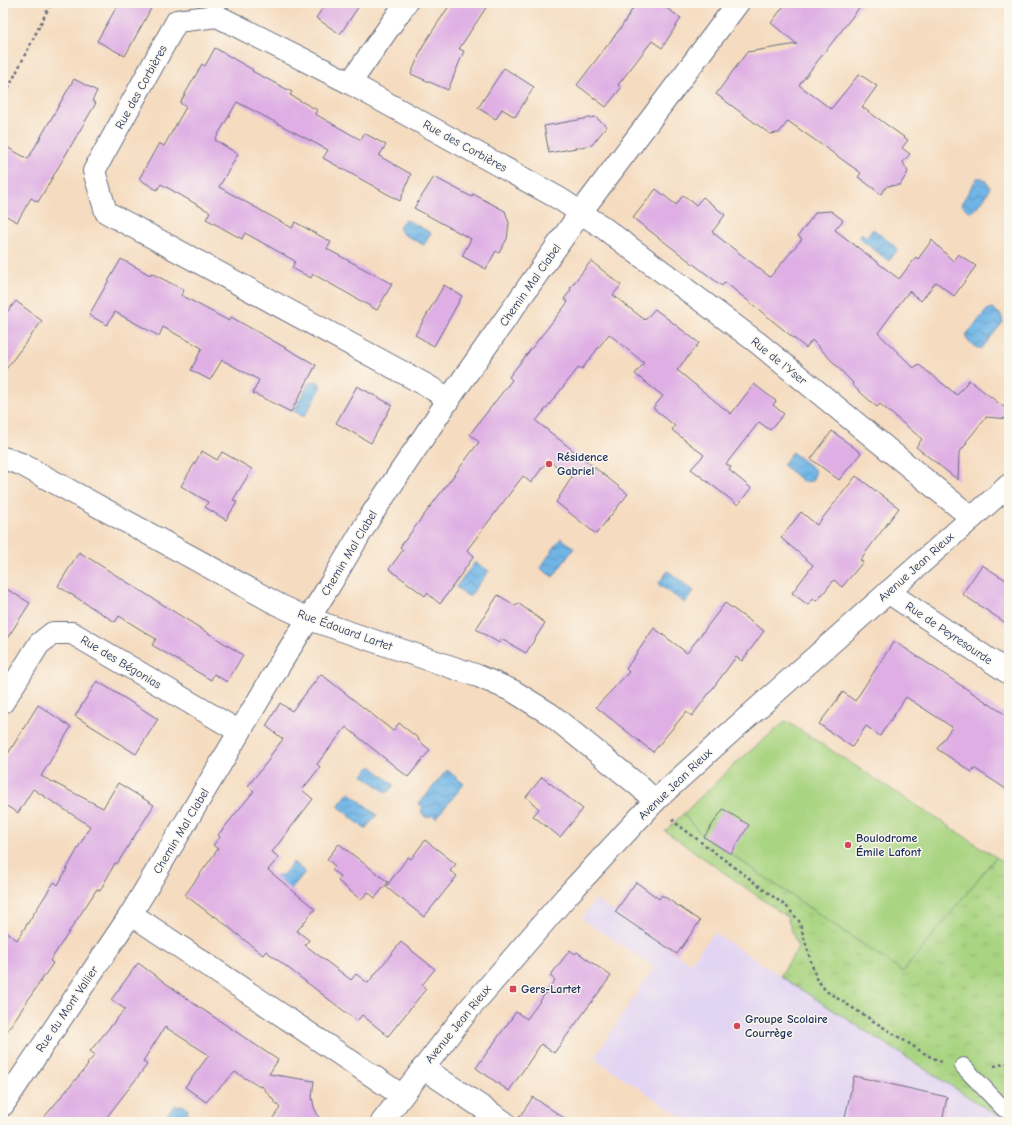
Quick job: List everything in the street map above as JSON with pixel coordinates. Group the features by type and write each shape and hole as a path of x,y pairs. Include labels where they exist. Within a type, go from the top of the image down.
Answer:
{"street":[{"path":"350,83 406,3"},
{"name":"Chemin Mal Clabel","path":"132,914 370,517 449,399 581,212 734,4"},
{"name":"Rue des Corbières","path":"449,399 426,385 106,212 94,171 177,21 217,16 350,83 560,198 581,212"},
{"name":"Rue de l'Yser","path":"581,212 758,344 972,518"},
{"name":"Rue Édouard Lartet","path":"3,458 21,464 279,605 309,619 478,676 513,691 550,714 639,786 655,801"},
{"name":"Avenue Jean Rieux","path":"382,1122 401,1095 469,1008 531,937 655,801 1009,484"},
{"name":"Rue de Peyresourde","path":"888,592 1009,673"},
{"name":"Rue des Bégonias","path":"3,702 39,644 53,633 72,633 240,732"},
{"path":"132,914 401,1095"},
{"name":"Rue du Mont Vallier","path":"3,1105 132,914"},
{"path":"423,1068 504,1122"}],"lane":[{"path":"963,1066 1004,1109"}],"path":[{"path":"3,98 51,3"},
{"path":"655,801 677,824 787,906 799,921 816,978 826,991 927,1055 951,1066 989,1067 1009,1063"}],"shaded area":[{"name":"Groupe Scolaire Courrège","path":"595,899 690,963 714,933 998,1116 1009,1103 1009,1122 689,1122 594,1058 654,967 582,919"}],"green space":[{"name":"Boulodrome Émile Lafont","path":"786,721 996,857 903,972 704,837 683,814 736,763"},
{"path":"683,814 704,837 903,972 996,857 1009,865 1009,1103 998,1116 780,976 798,948 787,917 665,831"}],"water":[{"path":"977,178 983,178 990,187 987,195 971,212 961,204"},
{"path":"405,220 431,233 424,245 403,234 400,227 401,223"},
{"path":"873,229 898,249 889,261 859,238 862,233 866,237"},
{"path":"992,308 1001,315 1003,322 982,348 977,348 967,340 966,335 988,309"},
{"path":"316,381 319,383 321,388 304,417 294,411 309,383"},
{"path":"792,452 814,469 815,474 812,481 804,482 783,465"},
{"path":"561,538 574,548 553,577 540,568"},
{"path":"475,562 489,571 469,597 456,587"},
{"path":"668,571 694,591 685,603 658,584"},
{"path":"371,766 394,785 387,793 363,775"},
{"path":"447,770 464,784 436,818 432,815 425,817 421,811 423,807 419,804"},
{"path":"349,792 377,815 365,829 338,806"},
{"path":"293,862 305,872 286,895 272,882 277,875 283,875"},
{"path":"175,1105 178,1107 182,1105 188,1110 187,1113 189,1115 183,1122 160,1122"}],"building":[{"path":"119,3 154,3 125,56 97,41"},
{"path":"326,3 361,3 340,34 316,18"},
{"path":"451,3 489,3 459,49 464,51 448,90 411,74 424,44"},
{"path":"636,3 659,3 681,18 662,48 652,41 618,85 621,88 606,107 577,85 622,26"},
{"path":"786,3 863,3 799,85 831,109 859,74 877,86 862,107 908,140 902,148 910,154 903,162 908,172 900,185 887,186 881,194 858,177 861,173 788,121 779,133 770,134 716,94 747,52 797,44 771,23"},
{"path":"215,48 253,70 252,71 292,92 290,95 317,110 315,114 361,140 364,133 386,145 379,156 411,174 400,201 323,158 328,150 237,102 215,140 238,154 219,187 292,228 295,222 331,242 327,249 392,284 377,310 313,274 311,278 292,268 295,261 245,233 242,239 206,219 210,212 161,184 157,190 139,179 159,143 164,146 186,107 180,103 202,64 205,66"},
{"path":"504,68 534,87 515,117 502,109 496,119 478,108"},
{"path":"74,79 97,91 92,101 96,103 38,202 31,198 17,222 3,214 3,145 28,159"},
{"path":"595,117 607,126 592,145 549,153 544,126"},
{"path":"434,177 472,197 473,194 505,211 509,223 507,239 499,253 496,251 486,269 462,256 471,239 414,208"},
{"path":"656,189 676,205 683,195 696,205 703,197 725,215 712,232 770,277 802,239 798,236 816,212 831,211 843,220 835,230 899,279 916,257 918,259 932,240 953,261 958,254 976,266 954,296 936,282 921,301 909,291 878,333 914,368 918,364 957,395 969,380 1009,411 1009,419 986,417 959,453 958,480 916,447 922,439 880,404 877,407 852,385 853,383 812,340 806,348 725,282 722,286 633,218"},
{"path":"121,259 150,275 151,273 184,290 181,295 229,321 231,317 316,365 291,412 253,393 259,380 222,360 210,380 191,370 202,348 163,327 159,336 115,312 107,325 89,315"},
{"path":"591,261 621,285 613,295 645,320 655,309 699,343 677,370 731,414 754,384 776,401 773,405 784,414 770,430 759,422 726,464 731,467 729,470 751,488 738,505 691,469 704,455 672,430 675,426 653,408 663,396 635,374 644,363 609,334 582,369 579,367 536,421 628,494 596,534 556,502 572,477 548,460 531,483 523,476 467,550 474,556 440,604 427,593 425,596 389,569 403,550 400,547 479,442 470,434 512,380 509,377 568,302 564,299 571,290 570,288"},
{"path":"444,285 462,296 434,346 415,335"},
{"path":"16,301 42,321 3,373 3,317"},
{"path":"357,386 392,405 371,443 336,423"},
{"path":"832,431 861,453 839,480 811,459"},
{"path":"202,451 217,460 222,452 252,469 233,500 237,502 226,520 205,507 208,502 181,486"},
{"path":"856,476 899,508 860,560 863,562 842,587 834,580 817,601 813,599 808,605 792,593 813,565 781,538 801,512 817,525"},
{"path":"79,552 243,655 227,682 214,674 211,680 152,645 156,639 119,616 115,622 58,586"},
{"path":"982,565 1009,582 1009,625 962,594"},
{"path":"3,587 30,603 3,645"},
{"path":"498,595 516,606 518,603 545,623 526,653 501,639 499,643 476,629"},
{"path":"725,603 764,631 742,661 736,657 692,716 686,712 653,752 596,707 629,672 626,669 654,628 687,653"},
{"path":"894,641 1009,717 1009,791 974,768 972,772 937,749 952,727 906,697 880,736 866,726 852,747 819,724 843,692 855,701"},
{"path":"321,674 393,731 399,723 430,750 408,777 346,727 317,764 320,767 302,790 313,799 272,852 279,857 268,870 315,909 297,931 309,940 305,945 351,980 356,974 368,983 401,942 435,969 422,985 426,989 388,1036 362,1015 357,1021 266,951 263,955 215,916 214,917 185,895 218,849 213,845 220,837 218,835 254,791 248,786 283,739 266,726 280,703 292,711"},
{"path":"97,681 158,719 136,754 75,716"},
{"path":"38,705 71,727 41,776 103,808 118,783 154,805 117,864 115,863 100,891 97,889 50,961 53,963 3,1037 3,930 17,940 54,882 58,885 90,826 33,789 18,813 3,804 3,762"},
{"path":"542,777 583,809 560,837 533,816 539,809 526,797"},
{"path":"723,809 749,825 731,854 704,837"},
{"path":"425,840 456,864 450,871 457,876 424,917 386,887 408,857 411,859"},
{"path":"339,844 388,882 375,898 368,892 361,900 338,881 341,877 332,870 335,866 327,859"},
{"path":"636,882 659,899 662,895 700,921 677,954 615,912"},
{"path":"570,950 575,954 577,952 611,976 554,1053 541,1044 509,1091 476,1068 516,1012 527,1019 555,980 550,976"},
{"path":"138,963 193,1003 278,1060 269,1074 314,1081 312,1097 314,1107 321,1122 270,1122 280,1108 261,1085 260,1087 235,1072 206,1102 185,1087 209,1055 165,1027 143,1061 147,1065 103,1122 40,1122 88,1065 87,1064 95,1055 90,1051 125,1009 111,1000"},
{"path":"854,1076 947,1097 942,1122 844,1122"},
{"path":"533,1097 570,1122 516,1122"}],"place":[{"name":"Résidence Gabriel","path":"549,464"},
{"name":"Boulodrome Émile Lafont","path":"848,845"},
{"name":"Gers-Lartet","path":"513,989"},
{"name":"Groupe Scolaire Courrège","path":"737,1026"}]}
